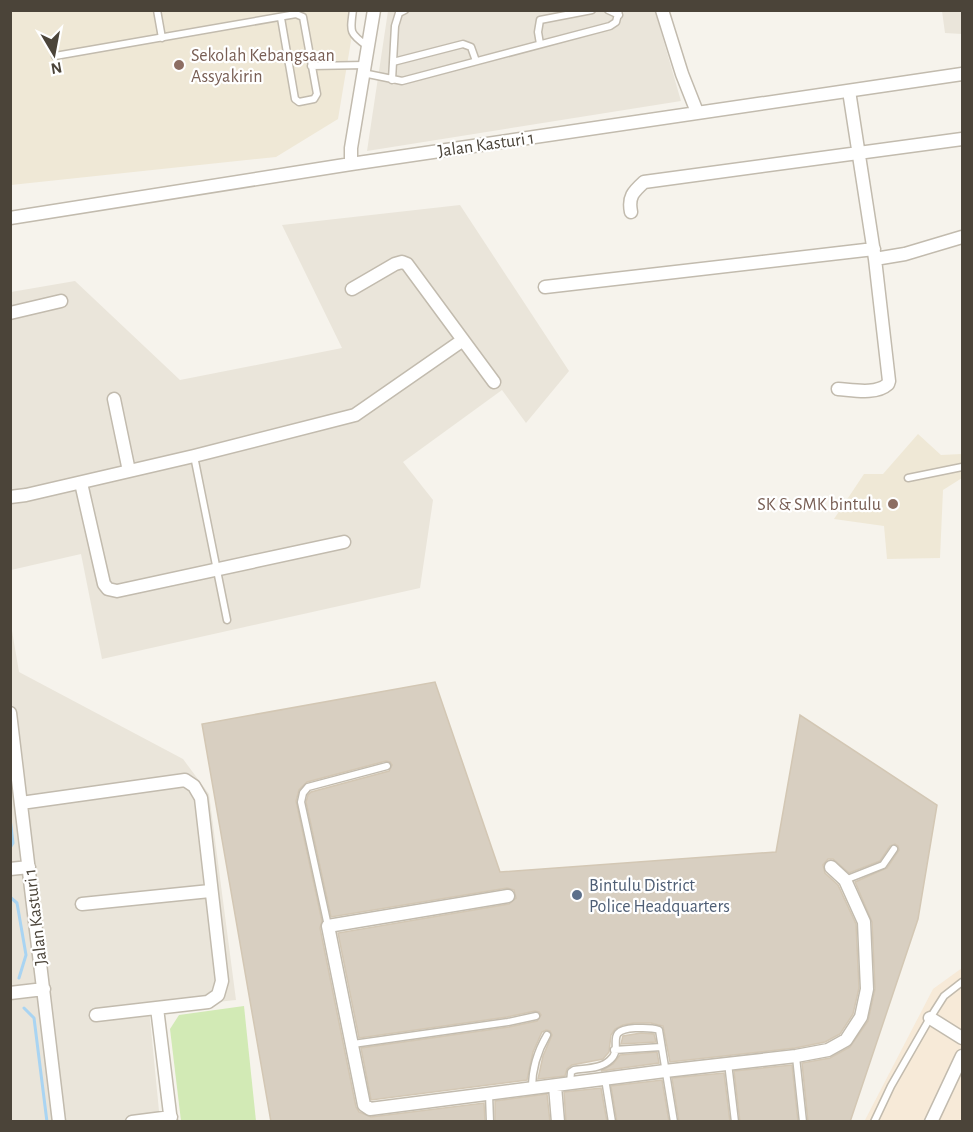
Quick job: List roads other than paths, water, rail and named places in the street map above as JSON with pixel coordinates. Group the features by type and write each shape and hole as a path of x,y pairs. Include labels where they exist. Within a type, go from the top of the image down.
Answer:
{"street":[{"path":"351,164 351,148 374,10"},
{"path":"662,10 682,74 697,112"},
{"name":"Jalan Kasturi 1","path":"10,218 351,164 963,74"},
{"path":"838,389 867,390 884,388 888,384 875,254 849,91"},
{"path":"631,212 629,201 635,190 644,182 963,139"},
{"path":"545,287 875,254 905,254 963,237"},
{"path":"352,289 395,264 402,262 407,264 494,382"},
{"path":"10,313 61,301"},
{"path":"10,497 81,483 355,415 463,340"},
{"path":"114,399 129,471"},
{"path":"81,483 104,584 108,590 117,591 344,542"},
{"name":"Jalan Kasturi 1","path":"10,713 13,754 21,803 59,1122"},
{"path":"21,803 185,780 194,786 201,798 222,981 218,995 208,1002 96,1015"},
{"path":"10,869 29,867"},
{"path":"508,896 328,926 364,1105 370,1108 532,1089 828,1050 846,1040 861,1017 867,989 864,922 845,879 831,867"},
{"path":"82,904 210,891"},
{"path":"10,993 44,989"},
{"path":"132,1122 171,1119 157,1008"},
{"path":"930,1018 963,1038"},
{"path":"931,1122 959,1073 963,1056"},
{"path":"555,1086 558,1122"}],"lane":[{"path":"157,10 162,38"},
{"path":"353,10 350,30 354,36 368,46"},
{"path":"540,44 538,32 540,20 592,10"},
{"path":"311,66 364,69 392,80 402,81 610,26 616,22 619,13 608,10"},
{"path":"392,80 395,26 401,11"},
{"path":"55,56 296,14 303,17 316,97 314,99 299,102 295,99 281,18"},
{"path":"393,62 463,44 471,47 476,61"},
{"path":"194,456 227,620"},
{"path":"908,478 963,467"},
{"path":"328,926 301,802 303,793 308,787 387,766"},
{"path":"845,879 883,865 894,849"},
{"path":"874,1122 891,1086 930,1018 944,996 963,982"},
{"path":"353,1044 536,1016"},
{"path":"570,1084 571,1072 603,1065 612,1059 619,1031 653,1028 659,1030 674,1122"},
{"path":"532,1089 532,1072 540,1046 547,1035"},
{"path":"615,1050 661,1047"},
{"path":"796,1056 803,1122"},
{"path":"728,1063 735,1122"},
{"path":"605,1079 612,1122"},
{"path":"489,1094 490,1122"}],"waterway":[{"path":"10,818 13,843 10,848"},
{"path":"10,897 17,903 26,955 19,978"},
{"path":"24,1008 34,1018 47,1122"}],"place":[{"name":"Sekolah Kebangsaan Assyakirin","path":"179,65"},
{"name":"SK & SMK bintulu","path":"893,504"},
{"name":"Bintulu District Police Headquarters","path":"577,895"}]}
